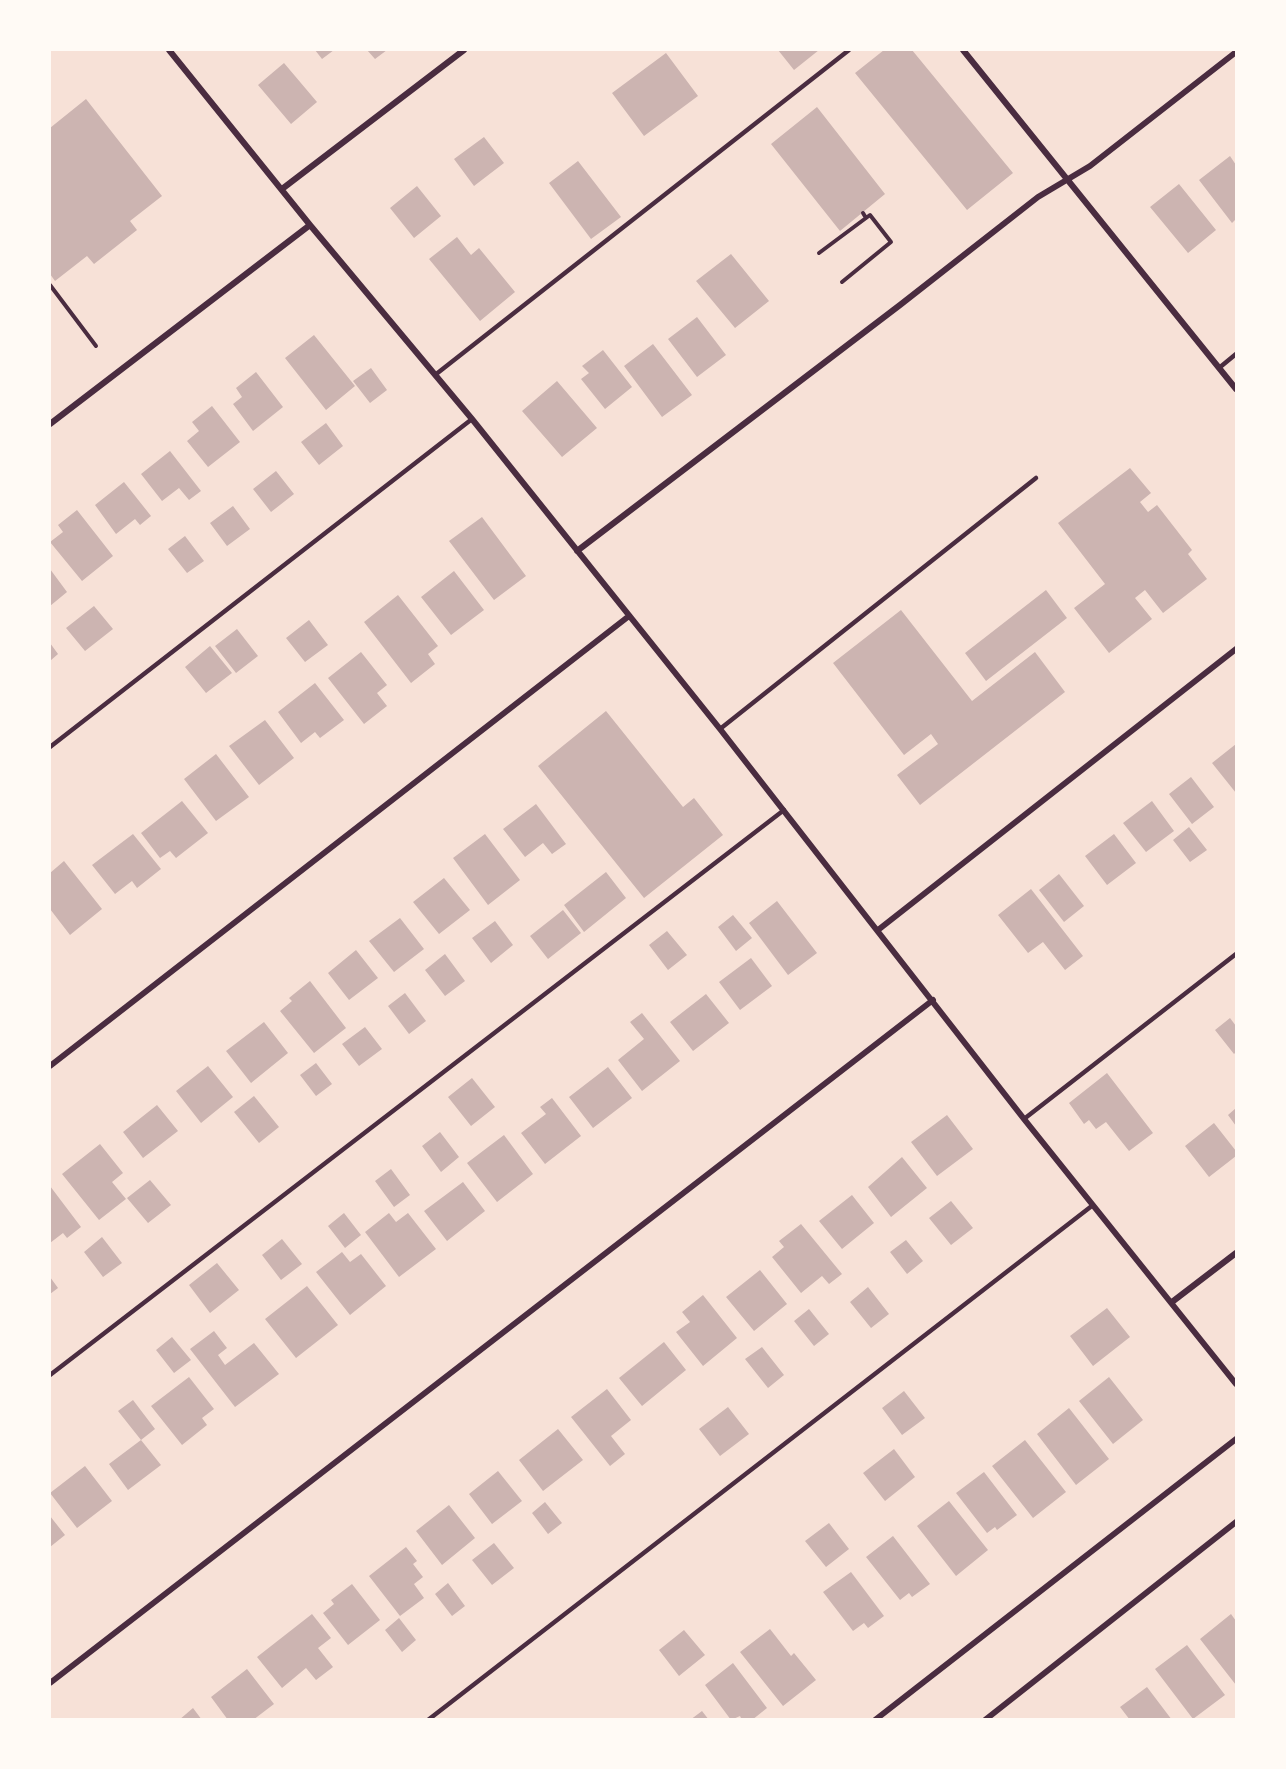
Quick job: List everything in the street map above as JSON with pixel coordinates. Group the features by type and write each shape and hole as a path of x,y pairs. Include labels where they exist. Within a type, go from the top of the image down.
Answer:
{"street":[{"path":"169,50 310,225 472,419 720,729 1024,1119 1236,1384"},
{"path":"282,189 464,50"},
{"path":"963,50 1236,389"},
{"path":"577,551 1038,197 1090,166 1236,52"},
{"path":"50,424 310,225"},
{"path":"50,1066 629,616"},
{"path":"878,930 1236,649"},
{"path":"50,1683 933,1000"},
{"path":"1172,1302 1236,1253"},
{"path":"876,1719 1236,1439"},
{"path":"984,1719 1236,1522"}],"lane":[{"path":"435,375 849,50"},
{"path":"1219,368 1236,354"},
{"path":"50,747 472,419"},
{"path":"720,729 1036,478"},
{"path":"50,1375 784,810"},
{"path":"1024,1119 1236,954"},
{"path":"428,1719 1094,1205"}],"path":[{"path":"862,213 866,218"},
{"path":"819,254 870,215 891,242 842,282"},
{"path":"50,285 96,346"}],"building":[{"path":"315,50 334,50 322,59"},
{"path":"367,50 387,50 375,59"},
{"path":"778,50 819,50 794,70"},
{"path":"884,50 912,50 1013,173 967,210 855,73"},
{"path":"666,53 698,96 644,136 612,93"},
{"path":"284,63 317,102 291,124 258,85"},
{"path":"86,99 162,196 130,221 137,230 94,264 87,256 55,281 50,274 50,128"},
{"path":"817,107 885,194 840,231 771,144"},
{"path":"484,137 504,163 474,186 454,159"},
{"path":"1230,156 1236,165 1236,219 1232,223 1199,180"},
{"path":"578,161 621,217 591,239 549,183"},
{"path":"1179,184 1216,230 1188,253 1150,207"},
{"path":"417,186 441,216 414,238 390,208"},
{"path":"457,237 471,255 479,248 515,292 480,321 429,259"},
{"path":"731,254 769,301 735,328 696,281"},
{"path":"697,317 726,355 697,377 668,339"},
{"path":"314,335 355,386 326,410 285,358"},
{"path":"653,344 692,395 662,417 624,366"},
{"path":"603,350 632,387 605,409 581,379 589,373 582,366"},
{"path":"371,368 387,390 370,403 353,381"},
{"path":"256,372 283,407 253,431 233,404 242,397 236,388"},
{"path":"557,381 597,428 562,457 522,411"},
{"path":"212,406 240,442 208,467 187,441 199,431 192,422"},
{"path":"326,423 343,446 319,465 301,442"},
{"path":"170,451 201,491 189,500 179,488 162,501 141,474"},
{"path":"1130,468 1151,493 1140,502 1148,512 1157,505 1192,550 1188,554 1207,579 1163,613 1145,590 1135,598 1152,619 1109,653 1074,608 1105,584 1058,523"},
{"path":"276,471 294,494 271,512 253,489"},
{"path":"124,482 151,516 140,525 135,519 116,534 95,505"},
{"path":"233,506 250,529 227,546 210,523"},
{"path":"77,510 113,556 82,581 50,542 63,532 58,525"},
{"path":"482,517 526,576 494,600 449,541"},
{"path":"185,536 204,561 187,573 168,549"},
{"path":"50,569 67,592 50,606"},
{"path":"454,571 484,610 451,635 421,597"},
{"path":"1046,590 1067,618 986,681 965,653"},
{"path":"398,595 438,646 428,654 435,664 411,683 364,622"},
{"path":"94,606 113,629 85,651 66,628"},
{"path":"901,610 972,701 1035,652 1065,692 920,805 897,775 938,744 931,734 904,755 833,663"},
{"path":"309,620 328,645 305,662 286,638"},
{"path":"237,629 258,656 236,673 215,646"},
{"path":"50,643 58,654 50,661"},
{"path":"210,646 232,673 206,693 185,667"},
{"path":"361,652 387,685 377,693 387,706 364,724 328,678"},
{"path":"315,683 344,720 320,738 315,732 301,743 278,712"},
{"path":"606,711 683,807 694,798 723,835 644,898 538,766"},
{"path":"265,720 294,758 259,785 229,746"},
{"path":"1236,744 1236,793 1212,763"},
{"path":"216,754 249,797 216,821 184,779"},
{"path":"1191,777 1214,807 1192,824 1169,794"},
{"path":"182,801 208,833 176,858 170,851 160,858 141,833"},
{"path":"1152,801 1174,831 1146,852 1123,823"},
{"path":"536,804 566,844 552,854 543,843 525,857 503,829"},
{"path":"1189,827 1207,850 1190,862 1173,840"},
{"path":"133,834 161,869 137,888 132,881 115,894 92,865"},
{"path":"485,834 520,880 488,905 453,858"},
{"path":"1114,834 1136,863 1107,885 1085,856"},
{"path":"64,861 102,909 70,935 50,909 50,873"},
{"path":"606,872 626,898 584,932 564,905"},
{"path":"1059,874 1084,906 1064,922 1039,890"},
{"path":"444,878 470,910 439,934 413,902"},
{"path":"1031,889 1083,956 1065,970 1043,942 1028,953 998,915"},
{"path":"777,901 817,953 788,975 749,923"},
{"path":"563,910 581,933 548,959 530,936"},
{"path":"733,915 752,938 736,951 718,927"},
{"path":"400,918 424,949 394,972 369,941"},
{"path":"495,921 513,945 491,963 472,938"},
{"path":"667,931 687,955 668,970 649,945"},
{"path":"356,950 378,978 349,1000 328,973"},
{"path":"445,954 465,981 445,996 425,970"},
{"path":"751,958 772,986 740,1010 719,982"},
{"path":"310,981 346,1028 314,1053 280,1011 292,1001 289,998"},
{"path":"405,993 426,1021 409,1034 388,1006"},
{"path":"706,994 729,1023 693,1051 670,1022"},
{"path":"642,1013 680,1061 642,1091 618,1060 644,1039 630,1022"},
{"path":"1230,1018 1236,1026 1236,1052 1234,1054 1215,1030"},
{"path":"264,1022 288,1053 251,1083 226,1051"},
{"path":"365,1027 382,1049 359,1066 342,1044"},
{"path":"316,1063 332,1084 316,1096 300,1075"},
{"path":"208,1066 233,1097 201,1123 176,1091"},
{"path":"608,1067 632,1098 593,1128 569,1097"},
{"path":"1107,1073 1153,1133 1129,1151 1106,1122 1096,1129 1089,1120 1084,1124 1069,1103"},
{"path":"472,1078 495,1107 471,1126 448,1097"},
{"path":"254,1096 279,1127 259,1143 234,1112"},
{"path":"552,1098 581,1136 545,1164 521,1133 546,1114 540,1107"},
{"path":"157,1105 178,1131 143,1158 123,1132"},
{"path":"1236,1108 1236,1126 1228,1115"},
{"path":"947,1115 973,1149 937,1176 911,1142"},
{"path":"1214,1123 1236,1151 1236,1156 1209,1177 1185,1146"},
{"path":"440,1132 459,1157 441,1172 422,1146"},
{"path":"504,1135 533,1174 497,1202 467,1163"},
{"path":"100,1144 123,1173 112,1182 126,1199 99,1220 62,1174"},
{"path":"902,1157 927,1188 891,1217 868,1187"},
{"path":"391,1169 410,1195 394,1207 375,1181"},
{"path":"150,1180 171,1205 148,1223 127,1198"},
{"path":"463,1182 485,1211 447,1241 424,1211"},
{"path":"50,1186 81,1227 67,1238 63,1233 50,1243"},
{"path":"852,1195 874,1223 842,1249 819,1221"},
{"path":"951,1201 973,1228 951,1245 929,1218"},
{"path":"344,1213 361,1235 345,1248 328,1226"},
{"path":"389,1213 396,1222 408,1213 436,1249 399,1277 365,1232"},
{"path":"801,1224 842,1274 829,1284 822,1276 801,1293 772,1257 784,1247 779,1241"},
{"path":"102,1237 122,1263 103,1277 84,1252"},
{"path":"282,1239 302,1264 281,1280 262,1255"},
{"path":"906,1240 923,1261 907,1274 890,1252"},
{"path":"342,1252 350,1262 361,1254 386,1286 350,1315 316,1272"},
{"path":"217,1263 239,1290 210,1313 189,1285"},
{"path":"760,1270 787,1304 754,1331 726,1297"},
{"path":"50,1277 58,1288 50,1294"},
{"path":"307,1286 338,1325 296,1358 265,1319"},
{"path":"868,1287 889,1314 871,1328 850,1302"},
{"path":"703,1295 737,1338 703,1366 676,1332 690,1322 682,1312"},
{"path":"1107,1308 1130,1337 1093,1366 1070,1336"},
{"path":"809,1309 829,1334 814,1346 794,1321"},
{"path":"214,1331 227,1348 218,1355 225,1365 254,1343 279,1374 235,1407 190,1349"},
{"path":"172,1337 191,1360 174,1373 156,1350"},
{"path":"664,1342 686,1370 642,1406 619,1378"},
{"path":"762,1347 784,1375 768,1388 745,1359"},
{"path":"189,1377 214,1409 202,1418 207,1425 182,1445 151,1406"},
{"path":"1109,1377 1143,1420 1113,1444 1079,1401"},
{"path":"607,1389 631,1420 611,1436 625,1454 610,1466 571,1417"},
{"path":"904,1391 925,1418 902,1435 882,1408"},
{"path":"133,1400 155,1429 141,1440 118,1411"},
{"path":"728,1407 749,1434 720,1456 699,1429"},
{"path":"1069,1408 1109,1459 1076,1485 1037,1434"},
{"path":"558,1429 583,1460 543,1491 519,1460"},
{"path":"141,1440 161,1465 128,1490 109,1464"},
{"path":"1025,1440 1066,1492 1033,1518 992,1466"},
{"path":"894,1449 915,1477 885,1501 863,1473"},
{"path":"85,1466 112,1501 77,1528 50,1493"},
{"path":"498,1471 522,1501 492,1524 469,1494"},
{"path":"984,1472 1017,1515 997,1530 995,1527 987,1533 956,1493"},
{"path":"949,1501 988,1550 956,1576 917,1526"},
{"path":"545,1502 562,1523 548,1534 532,1513"},
{"path":"449,1505 475,1538 442,1565 416,1531"},
{"path":"50,1516 65,1535 50,1547"},
{"path":"829,1523 849,1549 826,1567 805,1541"},
{"path":"893,1536 930,1584 912,1597 909,1593 900,1600 866,1557"},
{"path":"494,1543 514,1568 492,1585 472,1560"},
{"path":"406,1547 417,1561 413,1564 423,1577 414,1584 424,1598 400,1616 369,1576"},
{"path":"851,1572 884,1616 868,1628 864,1623 853,1631 823,1592"},
{"path":"448,1583 465,1606 452,1616 435,1594"},
{"path":"352,1584 380,1620 348,1645 323,1613 334,1604 331,1600"},
{"path":"312,1614 331,1638 318,1648 333,1667 316,1680 306,1668 282,1688 257,1657"},
{"path":"1231,1614 1236,1621 1236,1685 1200,1639"},
{"path":"399,1618 416,1640 402,1652 385,1630"},
{"path":"770,1629 791,1656 794,1653 816,1680 783,1706 740,1652"},
{"path":"684,1630 705,1655 679,1676 659,1650"},
{"path":"1187,1645 1225,1695 1193,1719 1155,1669"},
{"path":"733,1663 767,1708 752,1720 742,1720 740,1716 731,1720 705,1685"},
{"path":"247,1669 274,1704 253,1720 228,1720 211,1697"},
{"path":"1147,1687 1172,1720 1130,1720 1120,1707"},
{"path":"193,1708 202,1720 179,1720"},
{"path":"702,1711 709,1720 690,1720"}]}
